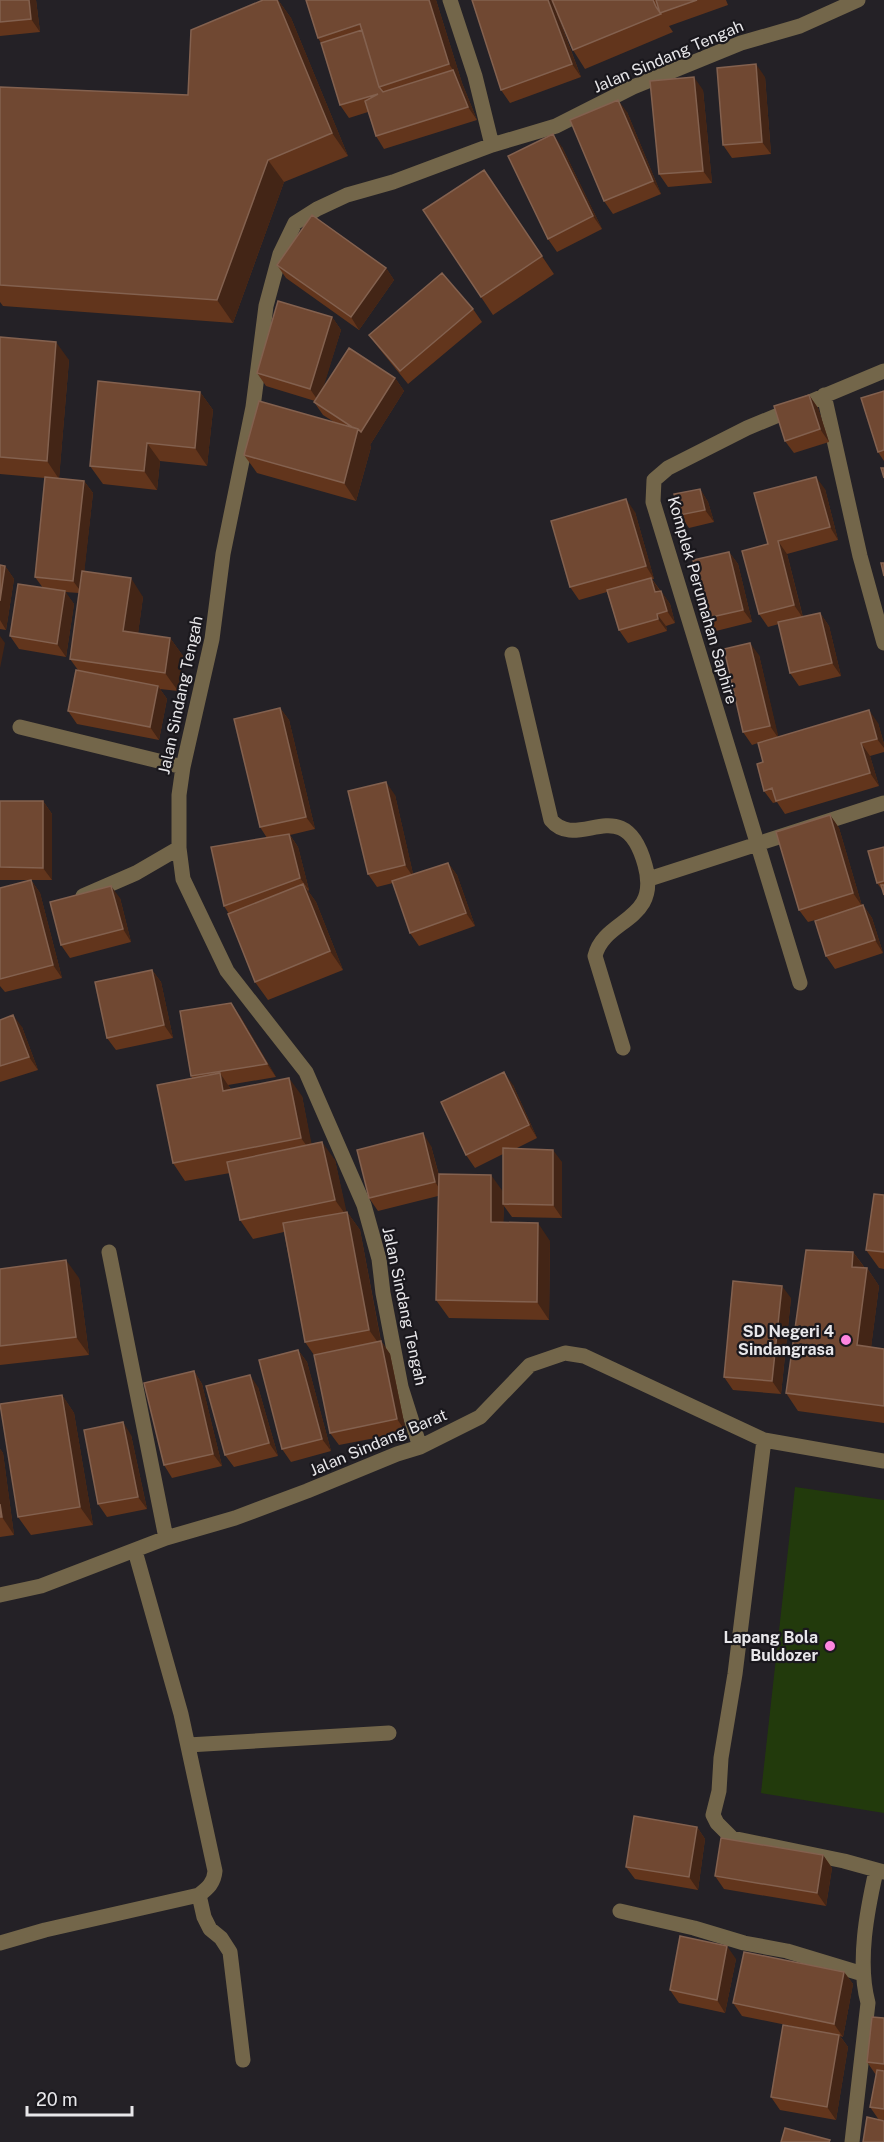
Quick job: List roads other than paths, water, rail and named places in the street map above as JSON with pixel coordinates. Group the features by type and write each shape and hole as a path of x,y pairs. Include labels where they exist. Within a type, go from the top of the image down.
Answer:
{"street":[{"path":"450,0 476,76 492,145"},
{"name":"Jalan Sindang Tengah","path":"420,1447 401,1387 383,1293 379,1259 364,1205 306,1072 227,971 183,879 179,848 179,795 183,767 212,639 223,554 253,407 266,306 280,254 295,223 317,209 347,195 393,182 492,145 556,126 633,87 741,43 800,26 858,0"},
{"name":"Komplek Perumahan Saphire","path":"800,983 653,502 654,480 668,468 747,428 884,371"},
{"path":"824,395 860,556 884,643"},
{"path":"512,654 551,820 558,829 568,832 589,827 618,827 634,836 641,849 649,879 648,895 638,909 598,946 596,956 623,1048"},
{"path":"20,727 183,767"},
{"path":"649,879 884,803"},
{"path":"71,900 136,873 179,848"},
{"path":"108,1252 166,1538"},
{"name":"Jalan Sindang Barat","path":"0,1596 41,1586 166,1538 235,1518 420,1447 480,1417 530,1365 565,1353 584,1356 765,1440 884,1461"},
{"path":"765,1440 735,1674 713,1815 717,1823 732,1838 880,1871 868,1909 863,1974 863,1985 868,2003 852,2142"},
{"path":"0,1942 199,1895 214,1878 215,1871 181,1714 135,1551"},
{"path":"188,1745 389,1733"},
{"path":"199,1895 204,1917 210,1929 221,1938 230,1952 243,2060"},
{"path":"621,1911 694,1928 744,1943 787,1951 863,1974"}],"place":[{"name":"SD Negeri 4 Sindangrasa","path":"846,1340"},
{"name":"Lapang Bola Buldozer","path":"830,1646"}]}
